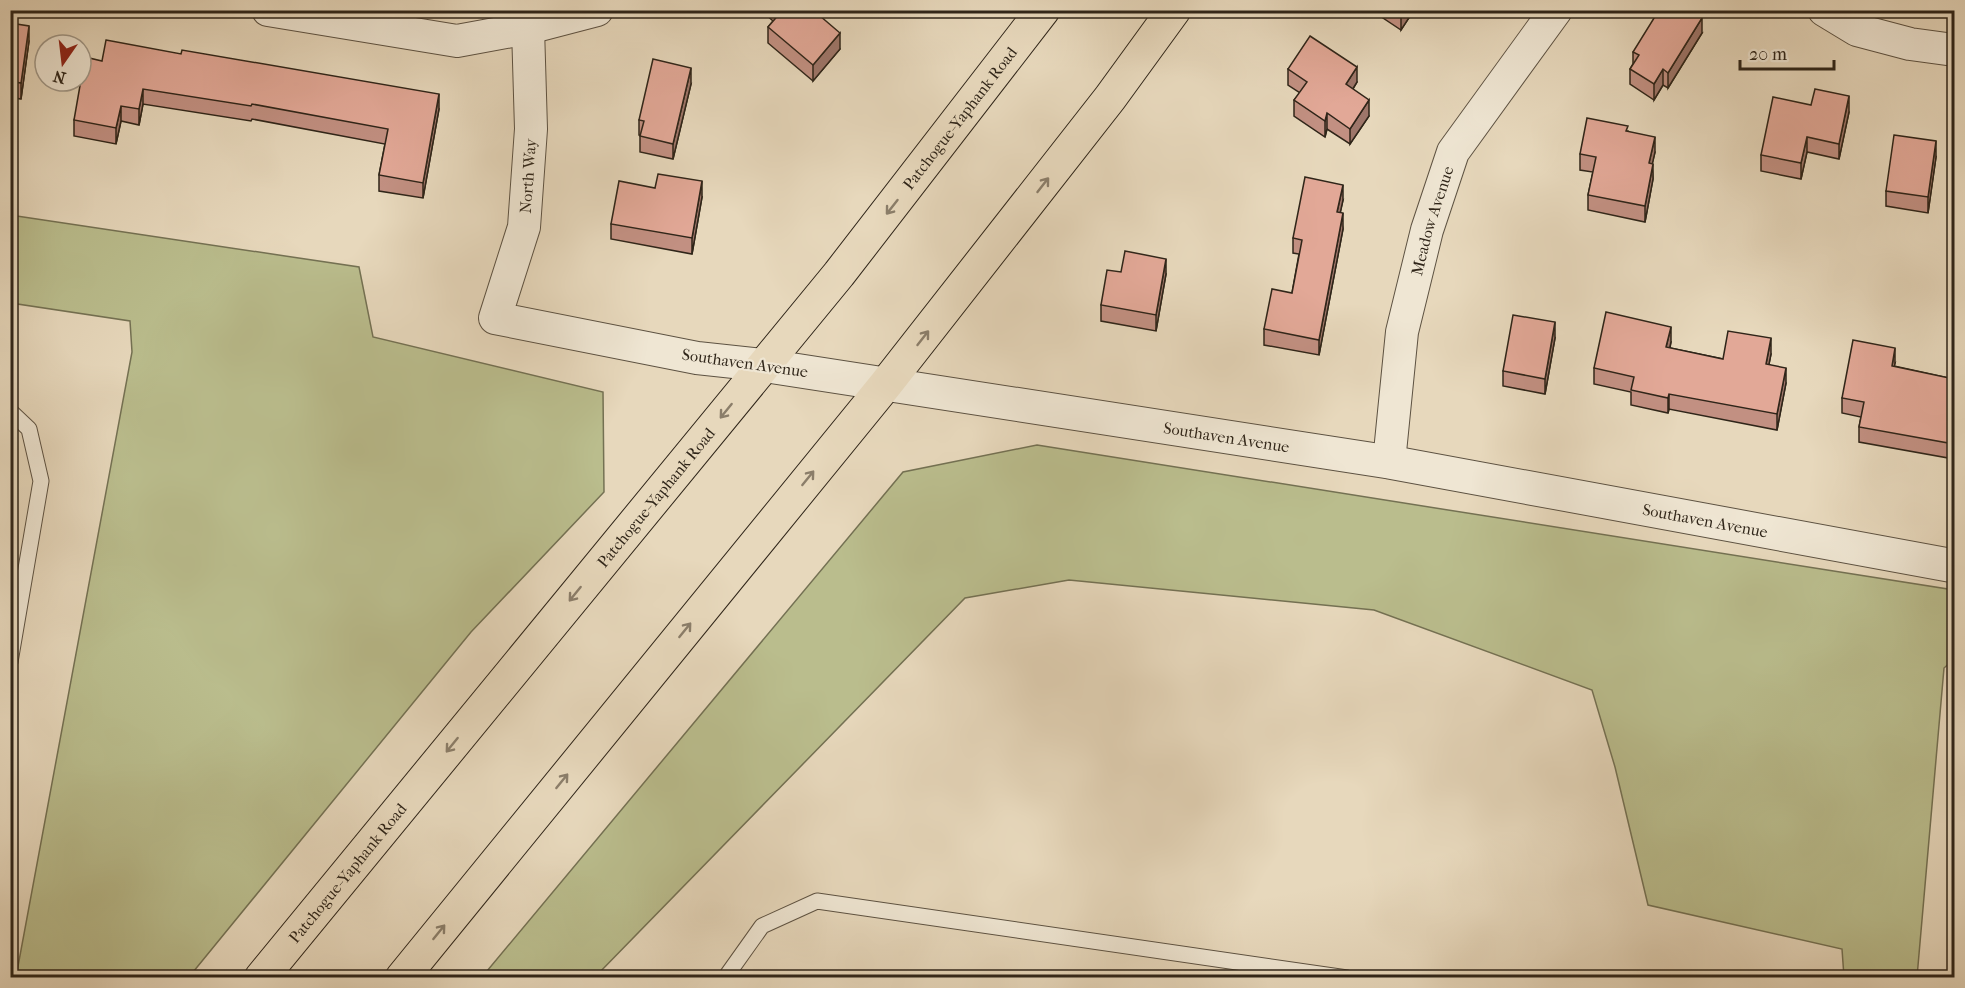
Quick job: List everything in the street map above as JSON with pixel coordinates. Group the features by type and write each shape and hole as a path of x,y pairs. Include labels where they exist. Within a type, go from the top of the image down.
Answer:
{"main road":[{"name":"Patchogue-Yaphank Road","path":"261,978 839,274 1043,10"},
{"path":"402,978 886,384 1110,98 1174,10"}],"street":[{"path":"268,10 457,41 528,28 597,10"},
{"name":"Meadow Avenue","path":"1389,462 1402,332 1427,230 1453,152 1556,10"},
{"path":"1824,10 1857,30 1910,44 1954,50"},
{"name":"North Way","path":"495,318 524,227 531,129 528,28"},
{"name":"Southaven Avenue","path":"495,318 697,358 762,365 1389,462 1954,566"}],"lane":[{"path":"10,411 29,429 41,481 10,662"},
{"path":"725,978 762,926 817,901 1347,978"}],"green space":[{"path":"10,215 359,267 373,337 603,392 604,492 471,632 189,977 16,977 132,352 130,321 11,303"},
{"path":"1037,445 1954,590 1954,659 1944,668 1917,977 1844,977 1842,949 1648,905 1615,767 1592,690 1374,610 1069,580 965,598 595,977 482,977 903,472"}],"building":[{"path":"779,10 813,10 840,33 813,65 768,27 781,12"},
{"path":"1659,10 1690,10 1702,18 1668,73 1663,69 1654,84 1630,69 1639,55 1633,52"},
{"path":"10,23 29,26 21,83 10,81"},
{"path":"1310,36 1357,67 1346,84 1369,100 1350,129 1327,113 1325,121 1294,100 1307,82 1288,69"},
{"path":"106,40 181,54 182,50 439,94 423,183 379,175 388,129 252,104 251,106 143,89 139,109 121,106 116,128 74,120 79,93 93,93 93,59 102,61"},
{"path":"653,59 691,68 673,144 640,136 644,121 639,120"},
{"path":"1815,89 1849,96 1839,144 1807,137 1801,163 1761,155 1773,97 1811,105"},
{"path":"1587,118 1628,126 1626,131 1655,137 1649,163 1653,164 1645,206 1588,195 1596,157 1580,154"},
{"path":"1894,135 1936,141 1928,197 1886,191"},
{"path":"658,174 702,181 692,238 611,224 619,181 655,188"},
{"path":"1305,177 1343,185 1337,212 1343,213 1319,340 1264,329 1272,289 1292,293 1302,240 1293,238"},
{"path":"1125,251 1166,259 1156,315 1101,305 1107,270 1121,272"},
{"path":"1606,312 1671,327 1666,347 1723,359 1728,331 1771,338 1766,364 1786,368 1777,414 1669,394 1668,398 1631,390 1634,377 1594,368"},
{"path":"1513,315 1555,322 1545,379 1503,371"},
{"path":"1853,340 1895,348 1892,366 1954,379 1954,444 1859,427 1864,402 1842,398"}]}
